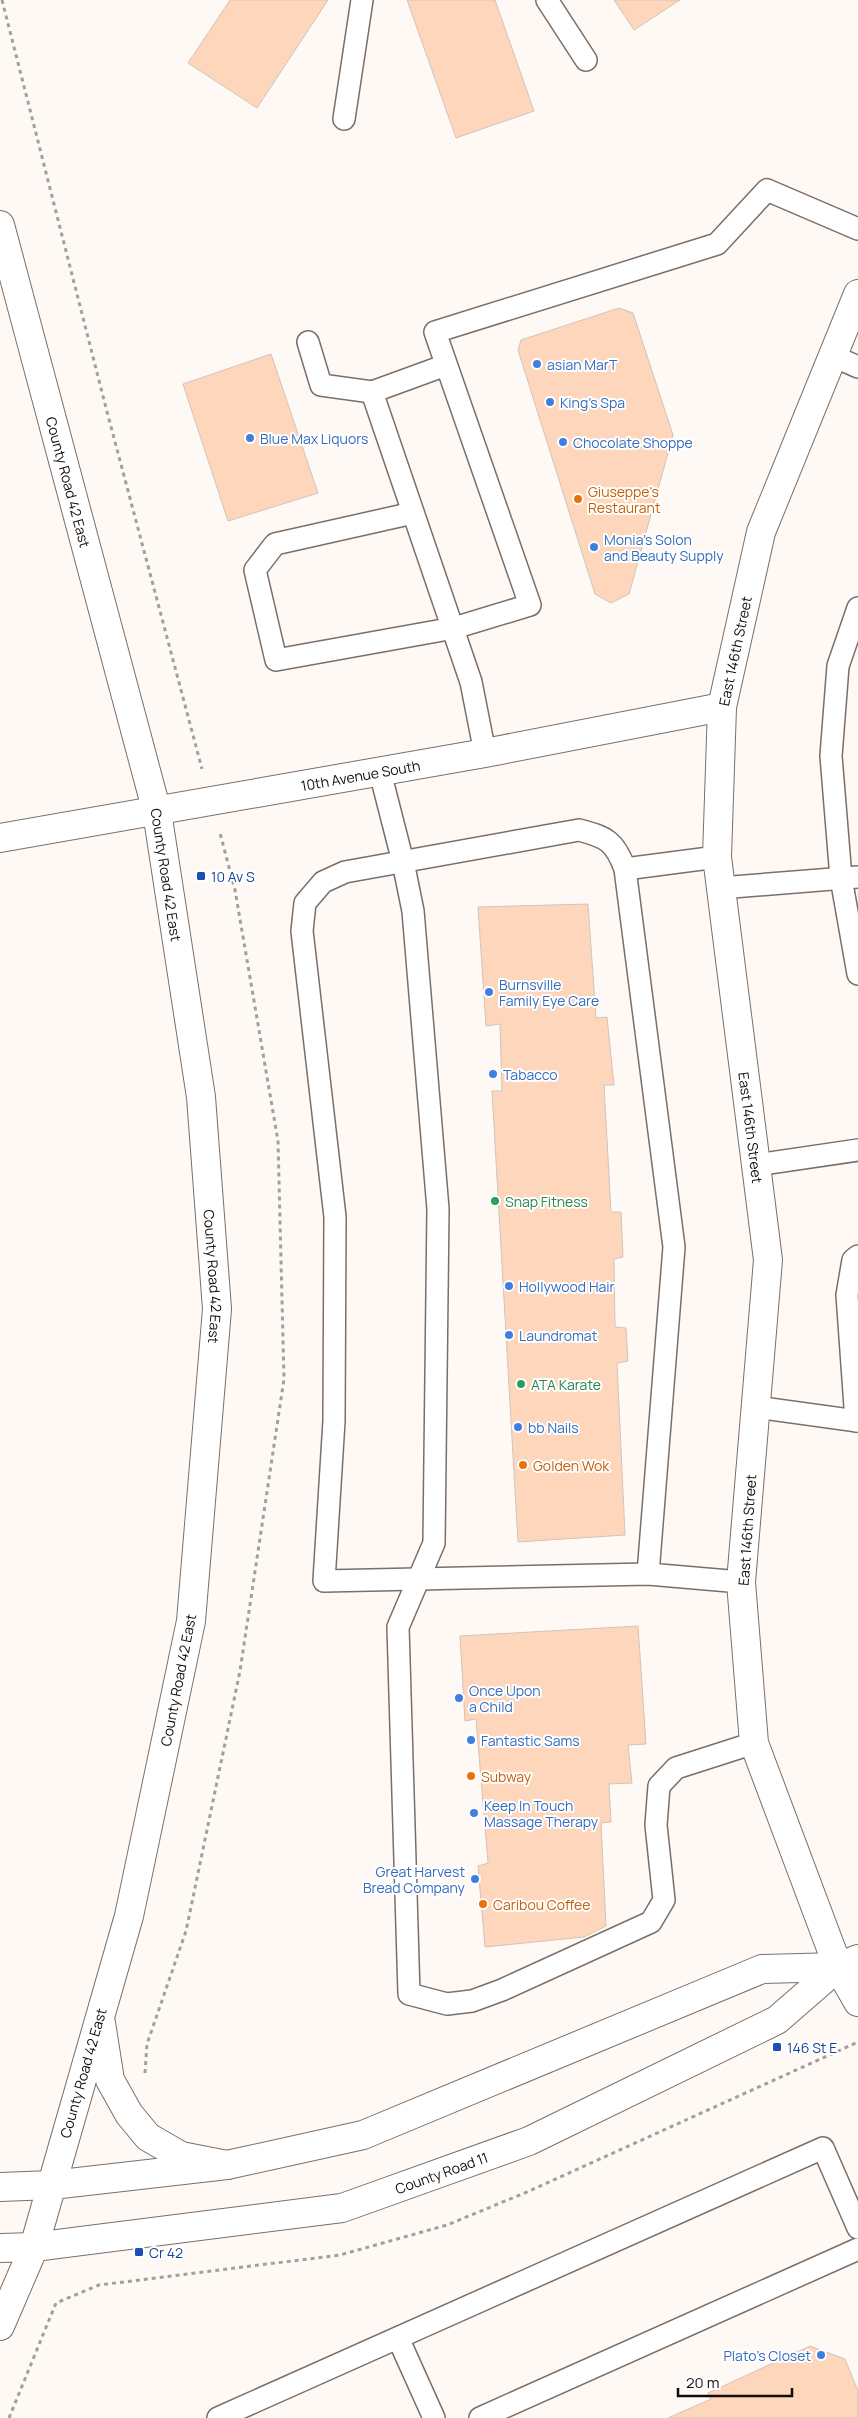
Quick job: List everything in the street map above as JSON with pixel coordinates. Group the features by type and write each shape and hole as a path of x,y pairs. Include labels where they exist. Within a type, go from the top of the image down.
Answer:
{"main road":[{"name":"County Road 42 East","path":"0,225 157,812 201,1097 217,1308 191,1621 129,1916 99,2015 34,2247 0,2326"},
{"name":"East 146th Street","path":"858,294 761,532 722,706 717,857 768,1260 741,1582 754,1743 848,1963 858,2002"},
{"name":"10th Avenue South","path":"0,838 485,753 722,706"},
{"path":"0,2186 52,2185 227,2165 363,2135 762,1969 848,1963"},
{"name":"County Road 11","path":"0,2248 34,2247 342,2208 351,2205 529,2141 777,2020 848,1963"},
{"path":"99,2015 110,2080 129,2114 148,2137 181,2156 227,2165"}],"lane":[{"path":"344,119 362,0"},
{"path":"547,0 586,60"},
{"path":"413,513 275,544 255,570 276,660 454,628 530,605 435,332 717,244 767,190 858,229"},
{"path":"308,342 321,385 372,392 446,365"},
{"path":"833,356 858,367"},
{"path":"372,392 471,682 485,753"},
{"path":"858,608 838,666 831,756 849,878 858,974"},
{"path":"380,772 404,862 413,911 438,1209 434,1543 398,1627 409,1994 446,2004 472,2001 502,1990 651,1922 664,1900 656,1825 659,1786 676,1768 754,1743"},
{"path":"648,1574 674,1247 625,869 618,851 603,836 579,830 345,872 323,882 305,903 302,930 335,1217 334,1421 324,1581 648,1574 741,1582"},
{"path":"625,869 717,857"},
{"path":"720,888 849,878"},
{"path":"756,1166 858,1150"},
{"path":"756,1407 857,1421 847,1296 853,1260 858,1256"},
{"path":"848,1310 858,1288"},
{"path":"218,2418 823,2148 858,2228"},
{"path":"480,2418 858,2249"},
{"path":"398,2338 434,2418"}],"path":[{"path":"9,2418 56,2303"}],"building":[{"path":"230,0 328,0 257,108 188,63"},
{"path":"407,0 495,0 534,111 456,138"},
{"path":"614,0 680,0 634,30"},
{"path":"619,308 633,313 673,435 629,594 611,603 595,594 518,350 521,340"},
{"name":"Blue Max Liquors","path":"271,354 318,493 228,521 183,384"},
{"path":"588,904 596,1018 607,1017 614,1085 604,1085 611,1212 621,1212 623,1257 614,1259 615,1327 626,1328 628,1361 617,1363 625,1535 518,1542 492,1091 502,1091 500,1024 486,1026 478,907"},
{"path":"638,1626 646,1744 628,1745 632,1783 609,1784 611,1822 601,1823 606,1926 584,1937 485,1947 478,1866 488,1863 476,1719 465,1721 460,1636"},
{"path":"810,2346 845,2359 858,2391 858,2418 668,2418 711,2399 708,2393"}],"place":[{"name":"asian MarT","path":"537,364"},
{"name":"King's Spa","path":"550,402"},
{"name":"Blue Max Liquors","path":"250,438"},
{"name":"Chocolate Shoppe","path":"563,442"},
{"name":"Giuseppe's Restaurant","path":"578,499"},
{"name":"Monia's Solon and Beauty Supply","path":"594,547"},
{"name":"10 Av S","path":"201,876"},
{"name":"Burnsville Family Eye Care","path":"489,992"},
{"name":"Tabacco","path":"493,1074"},
{"name":"Snap Fitness","path":"495,1201"},
{"name":"Hollywood Hair","path":"509,1286"},
{"name":"Laundromat","path":"509,1335"},
{"name":"ATA Karate","path":"521,1384"},
{"name":"bb Nails","path":"518,1427"},
{"name":"Golden Wok","path":"523,1465"},
{"name":"Once Upon a Child","path":"459,1698"},
{"name":"Fantastic Sams","path":"471,1740"},
{"name":"Subway","path":"471,1776"},
{"name":"Keep In Touch Massage Therapy","path":"474,1813"},
{"name":"Great Harvest Bread Company","path":"475,1879"},
{"name":"Caribou Coffee","path":"483,1904"},
{"name":"146 St E","path":"777,2047"},
{"name":"Cr 42","path":"139,2252"},
{"name":"Plato's Closet","path":"821,2355"}]}
